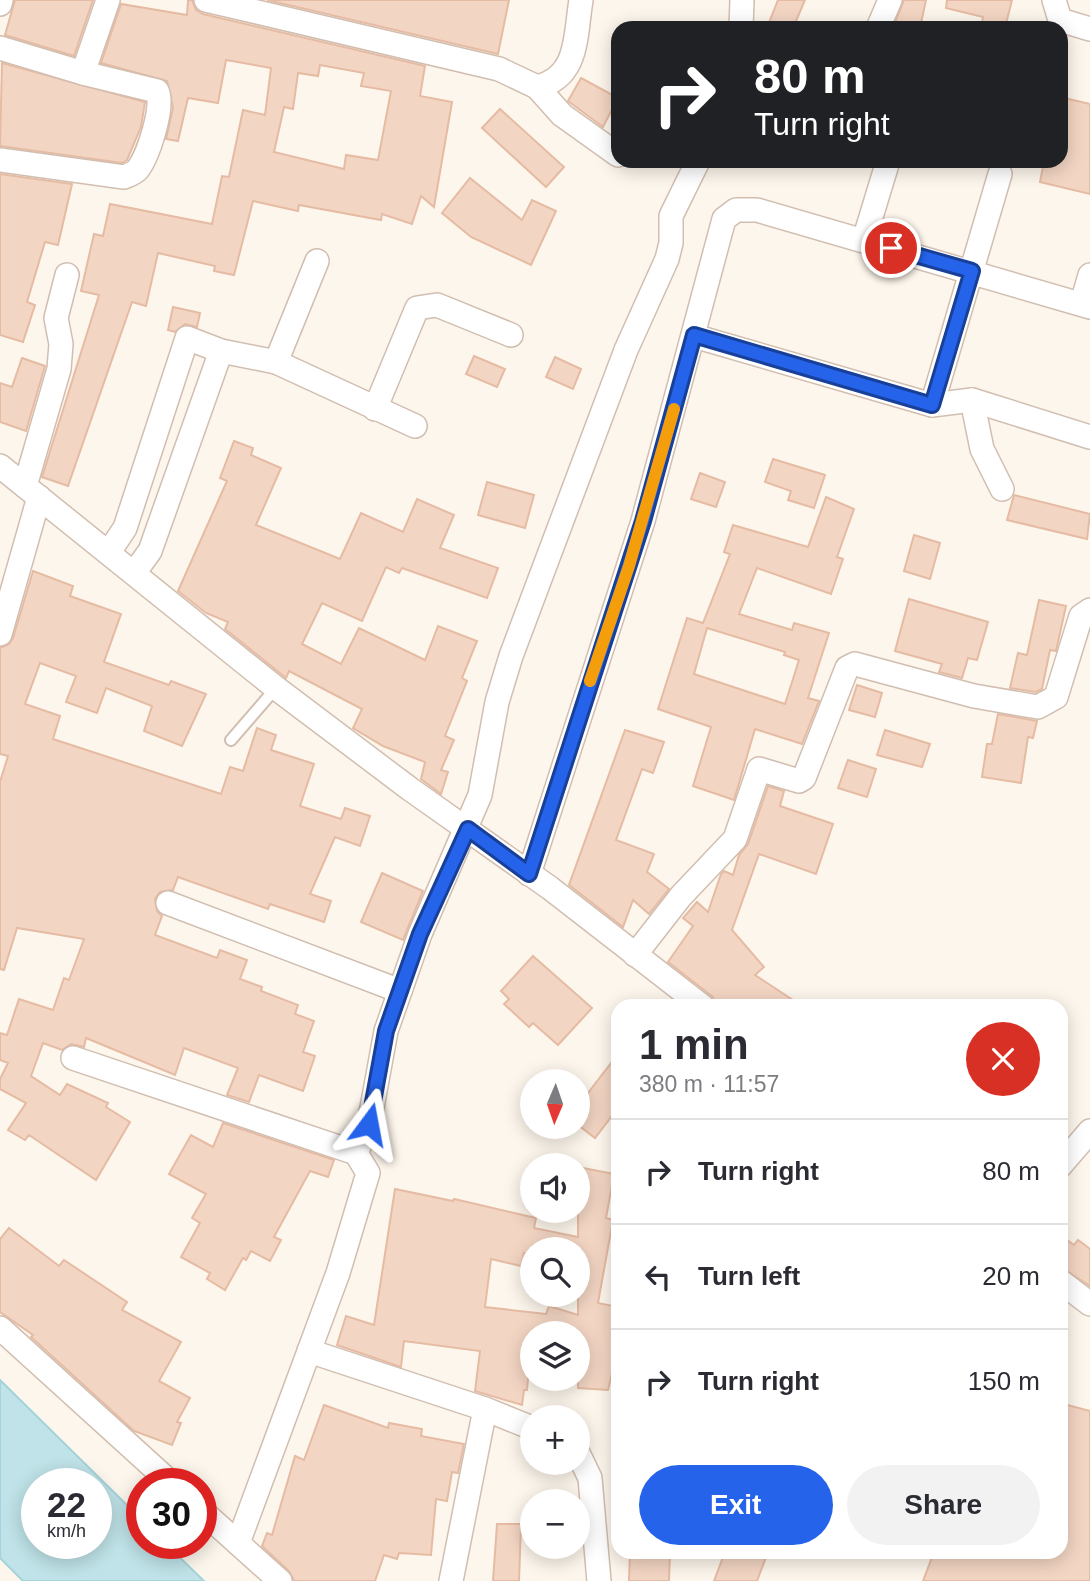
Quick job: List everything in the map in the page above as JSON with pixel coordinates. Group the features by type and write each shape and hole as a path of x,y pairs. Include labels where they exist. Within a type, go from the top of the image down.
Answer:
{"street":[{"path":"83,73 108,0"},
{"path":"206,0 499,69 537,87 562,115 611,150"},
{"path":"537,87 559,79 567,70 581,0"},
{"path":"741,21 742,0"},
{"path":"881,21 890,0"},
{"path":"1054,0 1060,20 1063,21"},
{"path":"1068,22 1090,29"},
{"path":"0,48 83,73 157,91 161,102 139,168 124,177 0,160"},
{"path":"356,1153 369,1124 386,1031 420,934 481,795 497,702 512,656 626,350 667,259 671,243 671,216 695,168"},
{"path":"864,240 886,168"},
{"path":"932,405 1000,174"},
{"path":"529,874 643,521 724,219 736,210 757,210 1086,305 1090,275"},
{"path":"276,362 317,261"},
{"path":"0,634 59,369 61,344 56,318 67,275"},
{"path":"375,409 416,308 437,305 512,335"},
{"path":"694,335 932,405 972,400 1090,437"},
{"path":"109,552 125,528 187,338 221,351 276,362 415,426"},
{"path":"134,573 150,551 221,351"},
{"path":"972,400 982,449 1002,489"},
{"path":"0,466 276,688 529,874 693,999"},
{"path":"635,956 681,896 735,839 759,769 799,781 804,778 847,668 855,664 974,696 1038,707 1056,697 1081,616 1090,610"},
{"path":"168,903 400,991"},
{"path":"73,1058 356,1153 368,1173 366,1188 309,1351 238,1543"},
{"path":"1068,1157 1090,1131"},
{"path":"1068,1287 1090,1304"},
{"path":"0,1328 154,1468"},
{"path":"309,1351 485,1409 520,1424"},
{"path":"451,1581 485,1409"},
{"path":"589,1475 599,1581"},
{"path":"217,1524 280,1581"}],"lane":[{"path":"231,740 276,688"}],"water":[{"path":"0,1380 89,1468 21,1468 21,1559 112,1559 112,1490 126,1504 126,1559 181,1559 204,1581 23,1581 0,1558"}],"building":[{"path":"15,0 93,0 74,56 5,35"},
{"path":"188,0 192,0 196,10 203,14 425,66 420,96 452,102 434,207 421,196 412,224 382,214 381,220 299,205 298,211 253,201 234,275 214,271 215,266 158,253 146,306 132,302 68,486 42,477 99,295 81,291 94,234 103,236 110,204 212,224 222,176 229,177 243,110 265,115 271,68 226,60 218,103 188,98 178,141 166,139 173,108 167,81 101,63 121,4 187,15","holes":["320,65 364,73 361,86 391,91 378,160 346,155 344,169 274,152 284,107 293,109 298,73 318,76"]},
{"path":"267,0 509,0 498,54"},
{"path":"778,0 805,0 796,21 770,21"},
{"path":"904,0 926,0 922,21 896,21"},
{"path":"947,0 1012,0 1007,21 982,21 983,17 946,8"},
{"path":"2,63 145,102 141,127 127,160 122,163 0,146"},
{"path":"581,78 611,94 611,112 603,127 568,101"},
{"path":"1068,99 1090,104 1090,194 1040,182 1043,168 1068,168"},
{"path":"500,109 564,167 546,187 482,128"},
{"path":"0,174 72,184 58,245 45,242 27,302 35,305 23,342 0,335"},
{"path":"470,178 522,220 532,200 556,211 531,265 471,237 442,213"},
{"path":"173,307 200,313 197,327 185,324 175,332 168,330"},
{"path":"474,356 505,369 497,387 466,374"},
{"path":"555,357 581,369 573,389 546,377"},
{"path":"22,358 45,366 26,431 0,422 0,383 12,387"},
{"path":"234,441 253,448 251,455 281,468 256,525 340,559 361,513 403,532 417,499 454,515 440,548 498,568 487,598 402,568 399,573 386,567 362,621 322,603 302,644 341,664 359,628 425,660 438,626 477,641 462,678 467,681 445,736 454,740 441,770 448,772 441,794 421,779 425,762 383,746 353,728 362,709 289,671 286,678 225,629 228,622 206,613 178,591 227,481 220,478"},
{"path":"773,459 825,475 814,508 788,500 791,491 765,482"},
{"path":"700,473 725,482 716,507 691,499"},
{"path":"487,482 534,495 525,528 478,515"},
{"path":"1014,495 1090,514 1087,539 1007,520"},
{"path":"826,497 854,509 837,557 843,559 831,594 757,568 739,614 792,630 794,623 829,633 808,698 819,701 802,744 755,729 734,800 693,786 711,727 658,709 687,618 703,623 730,554 724,552 733,525 808,547","holes":["707,628 785,652 784,655 799,660 785,704 694,674"]},
{"path":"914,535 940,543 930,579 904,571"},
{"path":"33,571 73,586 70,596 121,614 104,662 169,685 171,681 206,694 182,746 144,731 152,706 106,688 97,713 66,702 76,676 40,663 25,704 60,716 53,739 221,794 230,767 243,771 257,728 276,735 271,750 314,764 300,806 341,819 345,808 370,816 360,846 335,837 310,894 331,901 324,922 270,904 268,909 178,877 173,890 160,892 155,899 157,911 162,916 155,935 217,958 220,950 247,960 240,979 262,987 261,991 298,1005 295,1014 314,1021 303,1052 315,1056 303,1091 259,1075 249,1102 227,1095 238,1068 184,1048 175,1075 86,1038 84,1047 71,1044 62,1050 43,1043 31,1076 60,1095 67,1084 108,1103 106,1107 130,1122 96,1180 29,1135 25,1140 8,1130 26,1103 0,1089 0,1079 8,1063 0,1060 0,1033 7,1035 19,999 53,1010 64,978 69,980 84,939 17,928 4,970 0,969 0,782 8,756 0,754 0,648 9,644 13,638"},
{"path":"909,599 988,622 977,660 968,658 962,678 939,672 942,664 895,651"},
{"path":"1039,600 1066,606 1056,651 1050,650 1042,689 1036,692 1010,688 1018,653 1027,655"},
{"path":"857,685 882,693 875,717 849,710"},
{"path":"998,714 1037,721 1033,738 1028,737 1021,783 982,777 987,744 992,744"},
{"path":"625,730 664,742 653,773 642,769 616,840 654,854 647,872 669,889 649,914 633,900 623,927 569,885"},
{"path":"885,730 930,744 922,767 877,755"},
{"path":"848,760 876,769 867,797 838,788"},
{"path":"768,786 784,791 780,806 833,824 816,874 759,854 732,930 764,967 755,975 791,999 714,999 668,962 693,926 683,918 697,902 708,912 721,874 724,871 733,875 739,855 748,844"},
{"path":"382,873 423,891 403,940 361,922"},
{"path":"533,956 592,1008 558,1045 533,1023 529,1027 504,1004 509,999 501,991"},
{"path":"611,1063 611,1117 595,1138 590,1134 590,1090"},
{"path":"223,1123 334,1160 328,1177 310,1171 274,1237 281,1240 270,1261 251,1251 246,1260 243,1258 225,1290 207,1279 210,1273 181,1257 200,1223 192,1218 206,1194 169,1174 191,1135 213,1147"},
{"path":"590,1169 611,1173 606,1218 611,1219 611,1231 598,1303 611,1306 611,1377 608,1390 590,1389 590,1321 520,1321 520,1391 524,1391 522,1405 475,1391 480,1351 404,1341 401,1367 337,1345 346,1316 374,1325 395,1189 520,1214 520,1223 535,1223 534,1228 578,1237 578,1223 590,1223"},
{"path":"9,1228 59,1266 64,1260 127,1302 122,1310 181,1342 159,1381 190,1398 177,1422 181,1423 172,1445 134,1431 31,1337 33,1335 0,1312 0,1239"},
{"path":"1078,1240 1090,1249 1090,1286 1068,1272 1068,1241 1074,1245"},
{"path":"324,1405 388,1428 389,1423 422,1429 421,1436 464,1444 458,1473 452,1472 447,1501 436,1499 431,1555 399,1553 397,1559 384,1555 375,1581 294,1581 289,1571 262,1546 267,1533 272,1535 295,1456 304,1460"},
{"path":"1068,1405 1090,1411 1090,1581 923,1581 931,1559 1068,1559"},
{"path":"497,1524 520,1524 519,1581 493,1581"},
{"path":"630,1559 670,1559 669,1581 629,1581"},
{"path":"722,1559 765,1559 757,1581 714,1581"}],"slow traffic":[{"path":"590,681 643,521 674,409"}],"route":[{"path":"369,1124 386,1031 420,934 468,829 529,874 594,664 617,604 643,521 694,335 932,405 972,271 891,248"}]}
